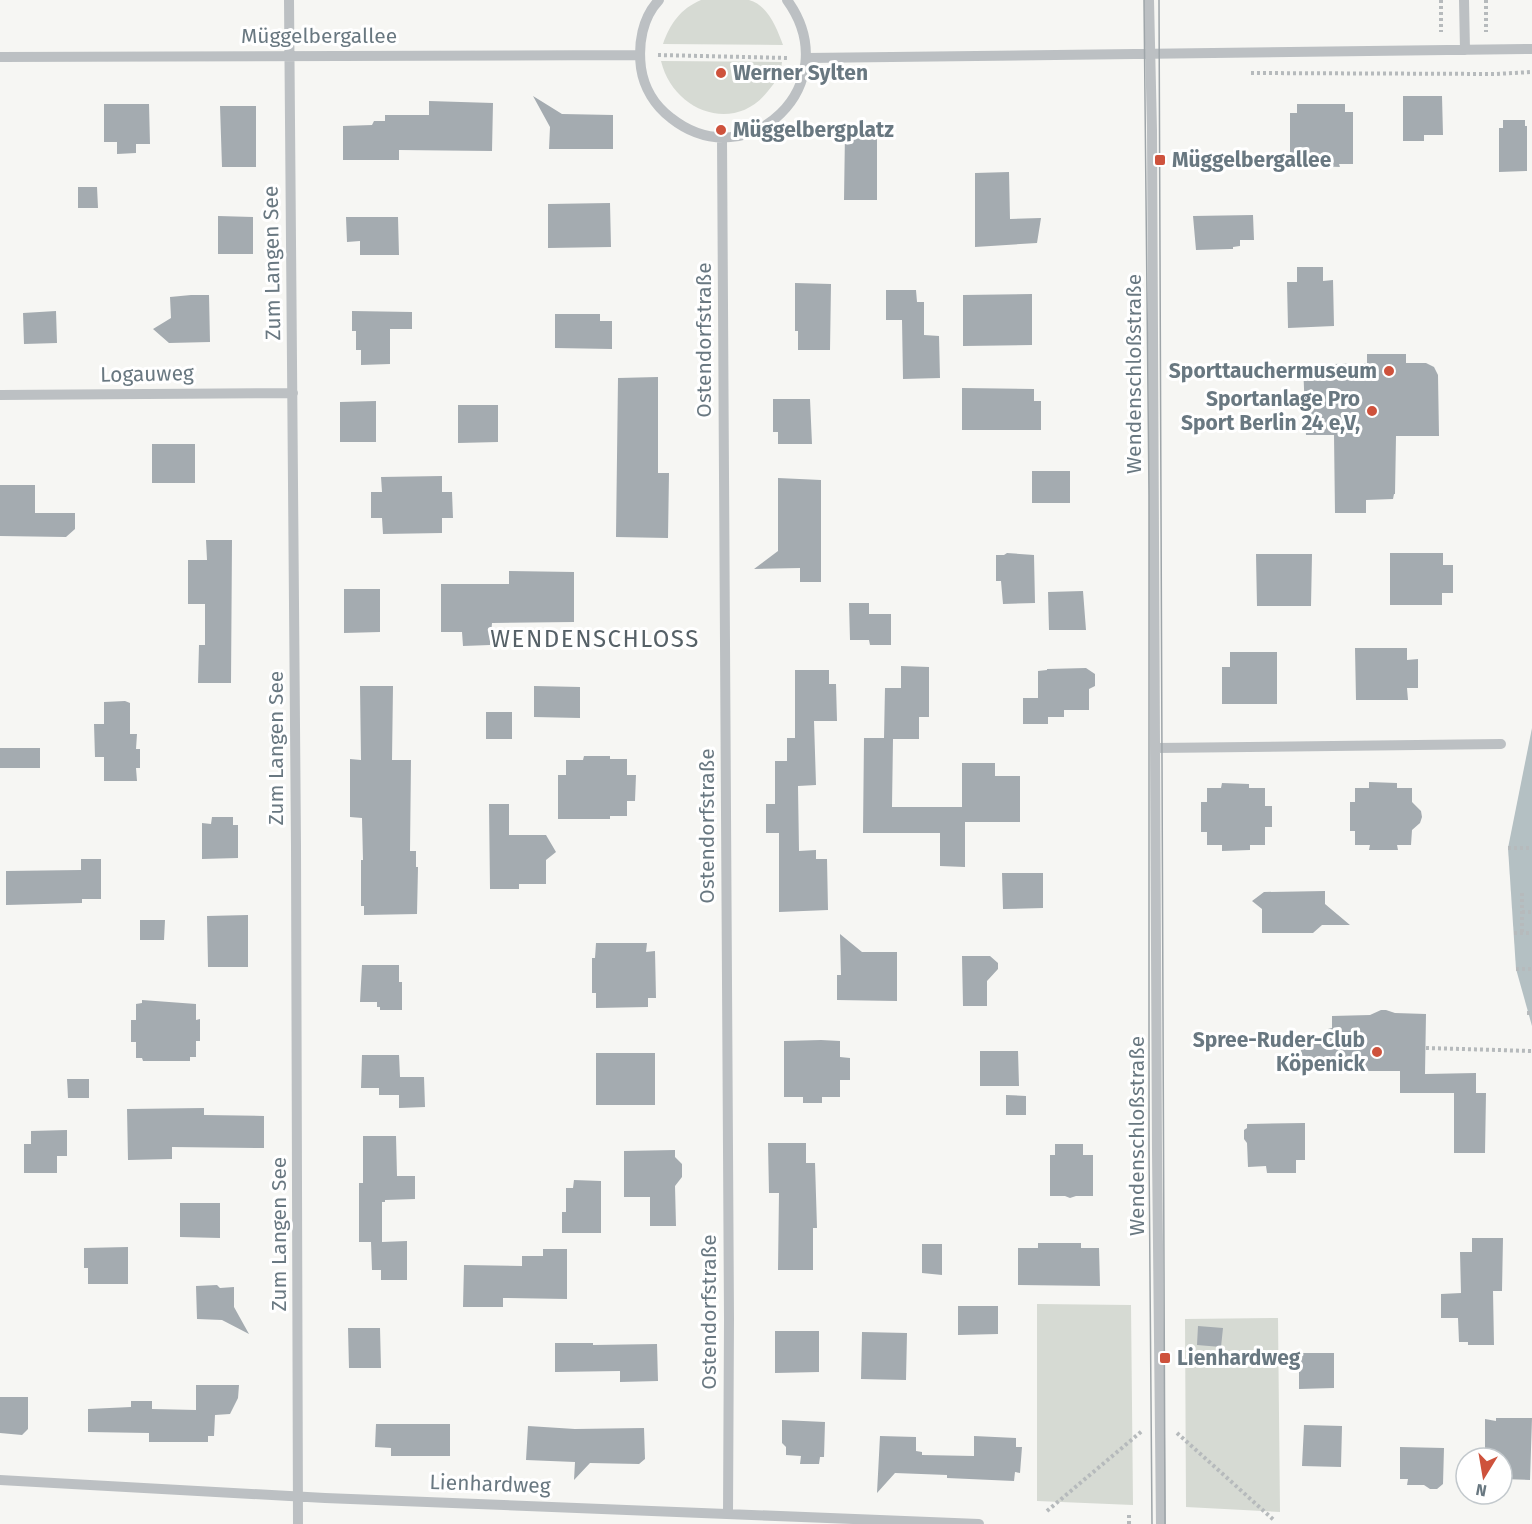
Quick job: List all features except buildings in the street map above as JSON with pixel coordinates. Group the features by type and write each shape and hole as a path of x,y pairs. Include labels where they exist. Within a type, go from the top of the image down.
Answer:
{"street":[{"name":"Zum Langen See","path":"290,0 298,1524"},
{"path":"659,0 646,20 641,38 639,55 642,77 651,96 664,113 681,126 700,134 722,138 747,134 770,123 789,105 802,83 807,58 805,35 787,0"},
{"name":"Wendenschloßstraße","path":"1149,0 1161,1524"},
{"path":"1464,0 1465,50"},
{"path":"807,58 1532,49"},
{"name":"Müggelbergallee","path":"0,57 639,55"},
{"name":"Ostendorfstraße","path":"722,138 729,1304 728,1514"},
{"name":"Logauweg","path":"0,395 293,393"},
{"path":"1156,747 1501,744"},
{"name":"Lienhardweg","path":"0,1480 299,1497 979,1524"}],"path":[{"path":"1441,0 1441,51"},
{"path":"1486,0 1486,37 1493,50"},
{"path":"639,55 807,58"},
{"path":"1247,73 1496,74 1532,72"},
{"path":"1508,848 1532,848"},
{"path":"1522,893 1522,933"},
{"path":"1522,912 1532,912"},
{"path":"1514,933 1532,933"},
{"path":"1516,969 1532,969"},
{"path":"1426,1048 1532,1051"},
{"path":"1047,1511 1159,1417 1275,1521"},
{"path":"1129,1515 1129,1524"}],"shaded area":[{"path":"701,0 749,0 756,3 771,18 783,45 663,44 677,18 687,8"},
{"path":"661,61 782,62 773,84 754,104 739,112 722,114 706,111 691,104 678,93"},
{"path":"1532,728 1532,1026 1516,969 1508,848"},
{"path":"1037,1304 1131,1305 1133,1505 1037,1501"},
{"path":"1278,1318 1280,1512 1186,1507 1185,1319"}],"tram line":[{"path":"1144,0 1149,495 1149,1151 1152,1524"},
{"path":"1159,0 1165,1524"}],"place":[{"name":"Werner Sylten","path":"721,73"},
{"name":"Müggelbergplatz","path":"721,130"},
{"name":"Müggelbergallee","path":"1160,160"},
{"name":"Sporttauchermuseum","path":"1389,371"},
{"name":"Sportanlage Pro Sport Berlin 24 e,V,","path":"1372,411"},
{"name":"Spree-Ruder-Club Köpenick","path":"1377,1052"},
{"name":"Lienhardweg","path":"1165,1358"}],"district":[{"name":"WENDENSCHLOSS","path":"595,639"}]}
